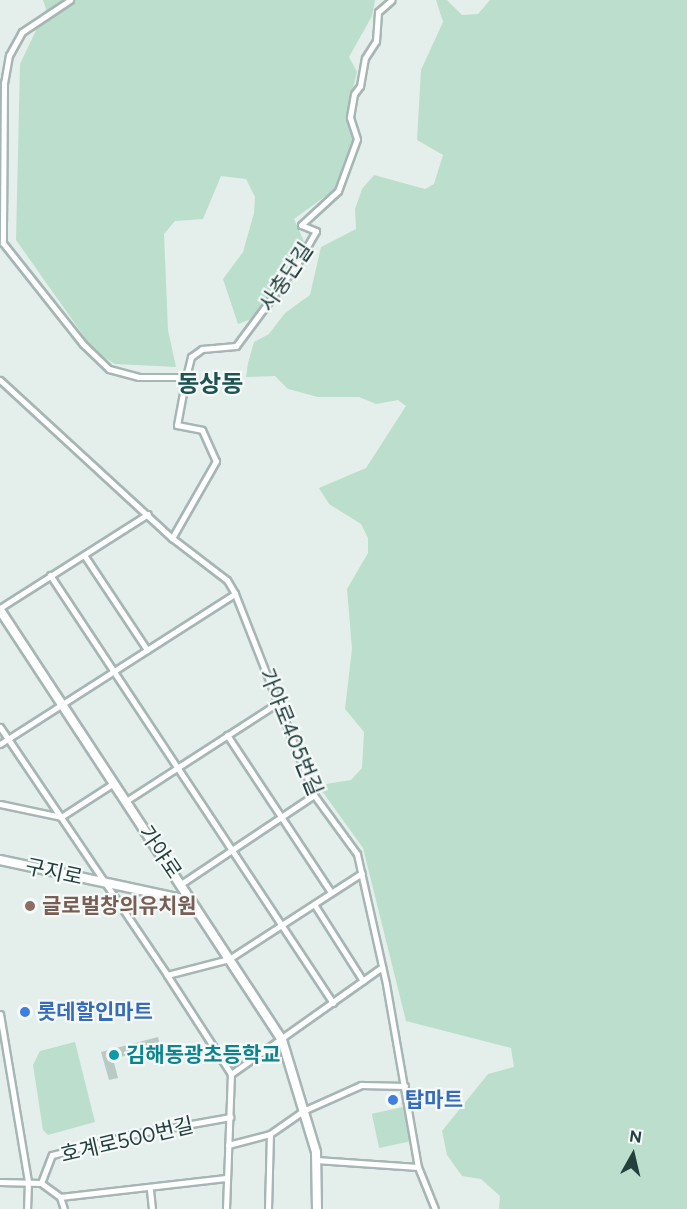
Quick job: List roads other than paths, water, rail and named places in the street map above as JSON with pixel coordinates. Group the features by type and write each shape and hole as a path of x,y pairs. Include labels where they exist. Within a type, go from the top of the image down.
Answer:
{"main road":[{"name":"가야로","path":"0,609 282,1040 316,1160 316,1209"},
{"name":"구지로","path":"0,860 191,901"}],"street":[{"path":"70,0 22,32 8,60 3,243 83,344 109,369 139,377 186,377 177,425 202,430 216,461 172,538"},
{"name":"사충단길","path":"186,377 191,357 202,349 236,346 297,264 316,231 302,228 303,222 338,191 357,139 350,117 354,94 360,86 364,58 376,41 378,12 392,0"},
{"name":"가야로405번길","path":"0,380 172,538 228,580 253,629 276,704 314,795 357,854 382,967 418,1167 435,1209"},
{"path":"0,609 148,514"},
{"path":"84,555 147,650"},
{"path":"50,575 333,1003"},
{"path":"0,744 10,742 235,594"},
{"path":"126,801 276,704"},
{"path":"0,727 108,883"},
{"path":"227,735 331,892"},
{"path":"0,804 61,817 114,783"},
{"path":"181,884 314,795"},
{"path":"167,975 229,959 362,873"},
{"name":"구지로","path":"108,883 231,1074"},
{"path":"314,904 363,981"},
{"path":"226,1209 231,1074 382,967"},
{"path":"0,1014 28,1182 27,1209"},
{"path":"228,1145 270,1134 303,1111 361,1086 405,1086"},
{"name":"호계로500번길","path":"41,1183 52,1155 135,1134 230,1117"},
{"path":"268,1209 270,1134"},
{"path":"316,1160 418,1167"},
{"name":"호계로500번길","path":"0,1182 41,1183 60,1197 150,1190 226,1178"},
{"path":"150,1190 152,1209"},
{"path":"60,1197 64,1209"}],"place":[{"name":"글로벌창의유치원","path":"30,906"},
{"name":"롯데할인마트","path":"25,1012"},
{"name":"김해동광초등학교","path":"114,1055"},
{"name":"탑마트","path":"393,1100"}],"district":[{"name":"동상동","path":"210,384"}]}
